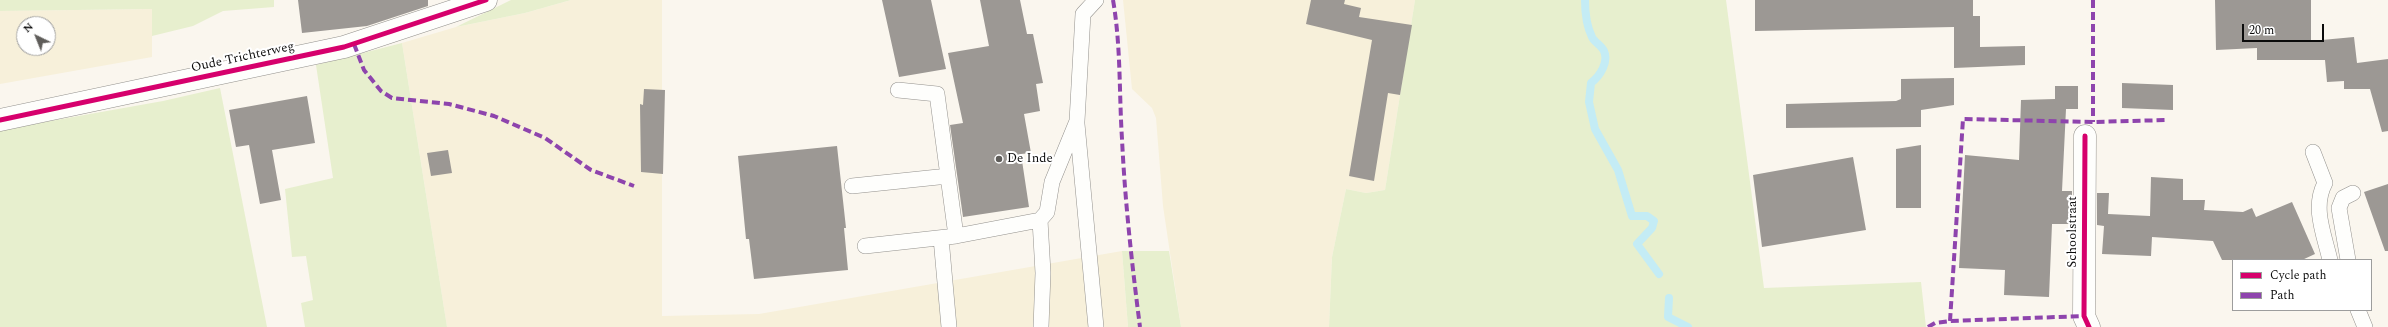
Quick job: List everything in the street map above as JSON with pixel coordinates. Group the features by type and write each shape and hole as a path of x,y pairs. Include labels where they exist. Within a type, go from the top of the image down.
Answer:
{"street":[{"name":"Oude Trichterweg","path":"0,120 344,47 486,0"},
{"name":"Schoolstraat","path":"2085,136 2084,316 2090,327"}],"lane":[{"path":"1096,0 1083,14 1077,121 1095,299 1096,327"},
{"path":"898,90 937,94 948,176 949,327"},
{"path":"865,246 949,237 1040,220 1047,212 1052,182 1077,121"},
{"path":"2313,152 2325,183 2318,195 2318,210 2330,259"},
{"path":"852,186 948,176"},
{"path":"2348,259 2339,208 2343,198 2353,193"},
{"path":"1040,220 1044,273 1040,327"},
{"path":"2358,311 2365,327"}],"shaded area":[{"path":"571,0 662,0 662,316 759,314 1122,251 1128,327 447,327 402,43 456,27 525,13"},
{"path":"1123,0 1415,0 1385,190 1366,193 1346,189 1332,257 1329,327 1181,327 1163,206 1156,118 1152,108 1132,89"},
{"path":"152,9 152,57 0,84 0,11"}],"green space":[{"path":"0,0 274,0 274,7 223,11 193,26 152,36 152,9 0,11"},
{"path":"511,0 571,0 525,13 456,27"},
{"path":"1415,0 1726,0 1764,288 1921,282 1926,327 1329,327 1332,257 1346,189 1366,193 1385,190"},
{"path":"402,43 447,327 305,327 301,303 313,300 306,256 292,257 285,189 333,178 316,65"},
{"path":"220,88 267,327 0,327 0,130 163,101"},
{"path":"1122,251 1169,251 1181,327 1128,327"}],"building":[{"path":"298,0 428,0 428,6 367,26 302,33"},
{"path":"882,0 931,0 946,69 899,77"},
{"path":"980,0 1020,0 1027,34 1033,34 1043,83 1036,84 1040,111 1024,114 1031,153 1021,154 1029,207 963,217 950,125 963,123 948,53 989,46"},
{"path":"1311,0 1345,0 1344,4 1361,8 1359,17 1412,25 1400,95 1388,93 1374,181 1349,176 1372,40 1306,24"},
{"path":"1755,0 1973,0 1973,16 1980,16 1980,47 2025,46 2025,65 1954,68 1954,27 1755,31"},
{"path":"2215,0 2311,0 2311,41 2354,37 2357,63 2388,59 2388,131 2382,132 2370,89 2344,89 2344,81 2327,82 2325,60 2257,60 2257,48 2216,50"},
{"path":"1954,78 1954,105 1921,110 1921,127 1786,128 1786,104 1896,101 1901,99 1901,79"},
{"path":"2122,83 2173,85 2173,110 2122,108"},
{"path":"2055,86 2078,86 2078,109 2066,109 2062,191 2072,191 2072,224 2052,224 2049,297 2004,295 2005,270 1959,268 1965,155 2019,160 2021,100 2055,99"},
{"path":"644,89 665,90 663,174 641,172 640,104 643,105"},
{"path":"307,96 315,143 272,150 281,200 260,204 249,145 236,147 229,110"},
{"path":"1921,145 1921,208 1896,208 1896,149"},
{"path":"837,146 846,228 844,228 848,270 754,279 749,239 746,239 738,156"},
{"path":"448,150 452,173 431,176 427,153"},
{"path":"1853,157 1866,230 1762,247 1753,175"},
{"path":"2151,177 2183,179 2183,200 2205,200 2204,210 2243,212 2252,208 2256,217 2292,202 2315,254 2304,259 2222,260 2213,241 2152,237 2151,256 2102,254 2104,226 2097,225 2097,193 2109,193 2108,214 2150,216"},
{"path":"2388,184 2388,251 2385,251 2364,192"}],"waterway":[{"path":"1585,0 1585,9 1590,33 1593,39 1603,49 1605,55 1603,68 1598,77 1591,83 1589,102 1595,129 1618,170 1632,216 1647,216 1654,221 1652,228 1637,244 1659,274"},
{"path":"1669,298 1668,317 1688,327"}],"marked path":[{"path":"1113,0 1119,52 1125,186 1140,327"},
{"path":"2093,0 2093,122"},
{"path":"354,44 364,70 381,91 392,98 449,104 494,116 545,138 591,170 634,186"},
{"path":"1950,321 1963,119 2093,122 2167,120"},
{"path":"1928,327 1935,323 1950,321 2084,316"}],"cycle path":[{"path":"0,120 344,47 486,0"},
{"path":"2085,136 2084,316 2089,327"}],"place":[{"name":"De Inde","path":"999,159"}]}
